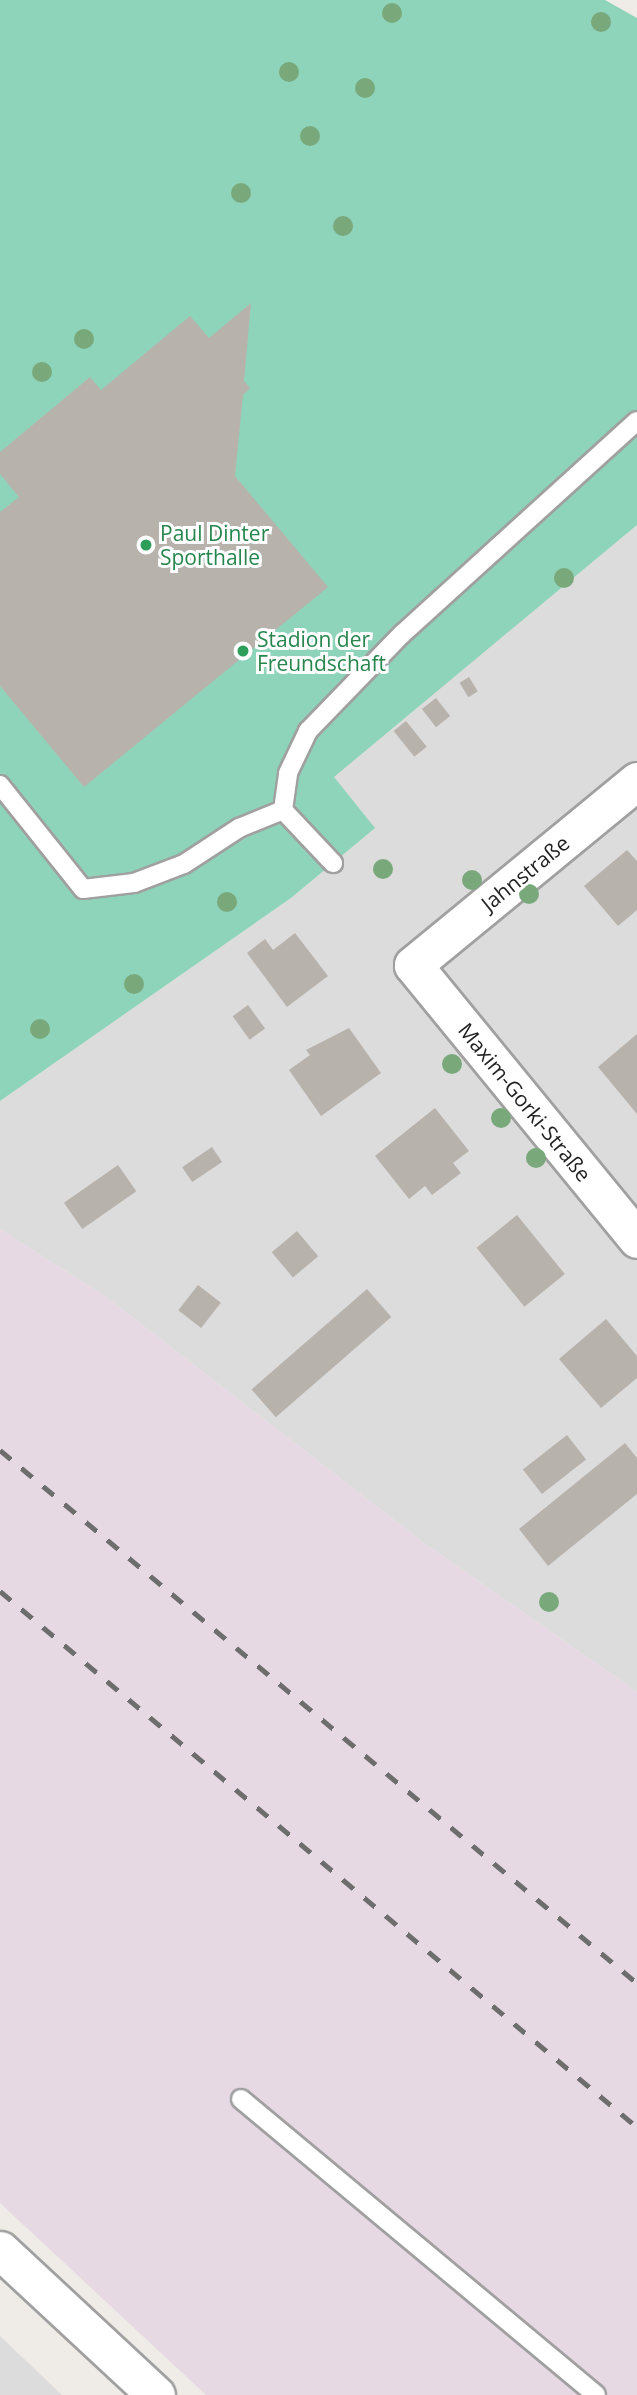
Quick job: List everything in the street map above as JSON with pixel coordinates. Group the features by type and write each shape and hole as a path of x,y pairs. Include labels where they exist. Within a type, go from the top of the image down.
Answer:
{"street":[{"name":"Jahnstraße","path":"413,965 637,781"},
{"name":"Maxim-Gorki-Straße","path":"413,965 637,1239"},
{"path":"0,2250 156,2395"}],"lane":[{"path":"283,810 288,773 308,731 402,634 637,421"},
{"path":"0,785 83,889 134,883 184,864 239,828 283,810"},
{"path":"283,810 333,863"},
{"path":"241,2099 596,2395"}],"shaded area":[{"path":"637,525 637,1692 424,1543 106,1297 0,1229 0,1101 291,898 374,828 333,777"},
{"path":"0,1229 106,1297 424,1543 637,1692 637,2395 206,2395 0,2203"},
{"path":"0,2336 62,2395 0,2395"}],"green space":[{"name":"Stadion der Freundschaft","path":"0,0 605,0 637,18 637,525 334,777 375,828 291,898 0,1101"}],"building":[{"name":"Paul Dinter Sporthalle","path":"251,303 244,381 250,388 243,395 235,476 328,587 84,787 0,686 0,512 19,497 0,474 0,452 90,377 101,390 190,316 209,338"},
{"path":"469,677 478,692 468,697 460,683"},
{"path":"436,698 450,716 436,727 422,709"},
{"path":"406,721 427,747 414,757 394,731"},
{"path":"627,850 637,861 637,910 618,926 584,886"},
{"path":"295,933 328,976 287,1007 247,953 265,939 273,950"},
{"path":"248,1005 265,1028 250,1040 233,1016"},
{"path":"349,1028 381,1073 321,1116 289,1070 310,1055 306,1050"},
{"path":"637,1034 637,1114 598,1067"},
{"path":"435,1108 469,1151 453,1163 461,1173 432,1195 425,1186 409,1199 375,1156"},
{"path":"212,1147 222,1162 192,1182 182,1167"},
{"path":"118,1165 136,1191 82,1229 64,1203"},
{"path":"517,1215 565,1274 524,1307 477,1248"},
{"path":"297,1231 318,1256 293,1277 272,1252"},
{"path":"198,1285 221,1303 201,1328 178,1310"},
{"path":"367,1289 391,1317 276,1417 252,1389"},
{"path":"606,1319 637,1356 637,1378 601,1408 559,1359"},
{"path":"567,1435 586,1459 542,1494 523,1469"},
{"path":"625,1443 637,1458 637,1494 548,1566 519,1529"}],"railway":[{"path":"0,1450 637,1983"},
{"path":"0,1591 637,2127"}],"place":[{"name":"Paul Dinter Sporthalle","path":"146,545"},
{"name":"Stadion der Freundschaft","path":"243,651"}]}
